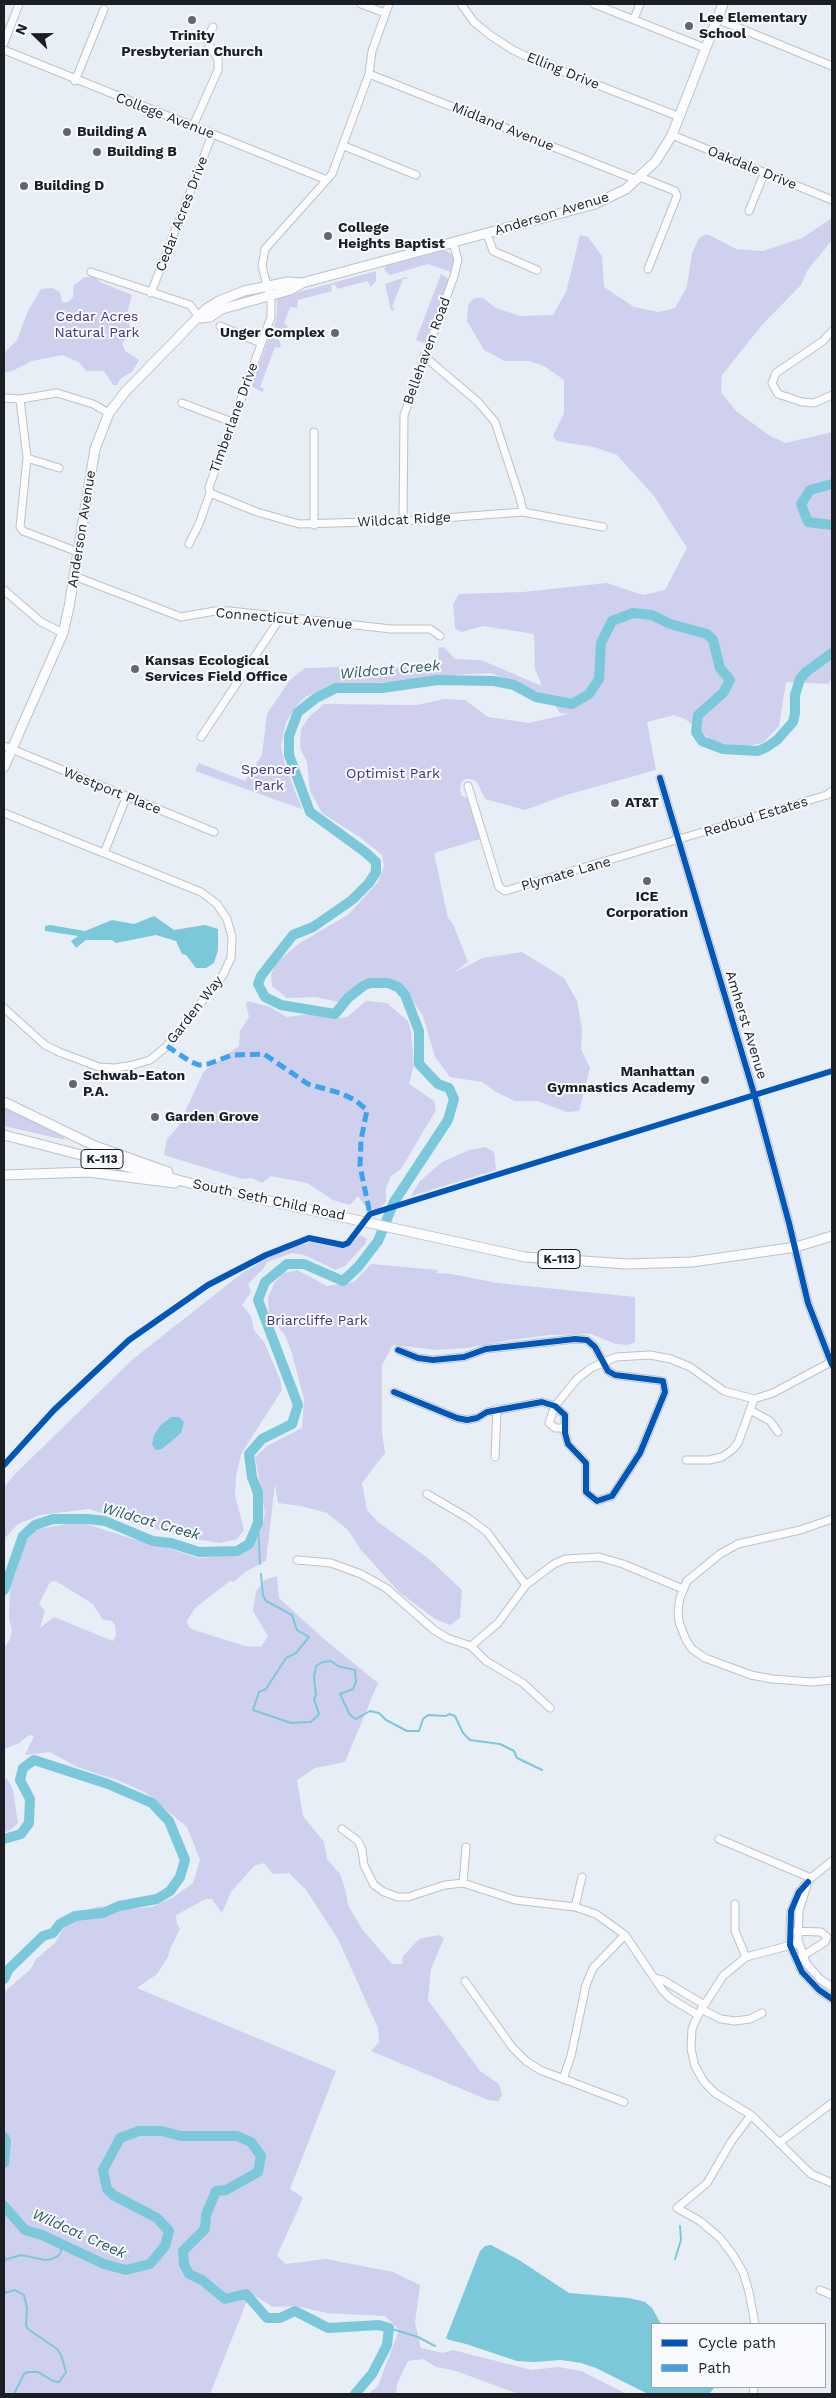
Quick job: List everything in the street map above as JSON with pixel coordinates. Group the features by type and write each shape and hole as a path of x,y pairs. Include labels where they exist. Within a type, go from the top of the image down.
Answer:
{"main road":[{"name":"Anderson Avenue","path":"4,767 8,748 63,633 95,449 109,413 125,392 200,318 210,317 222,309 269,290 290,290 302,283 595,204 613,196 639,179 656,161 672,135 723,4"},
{"path":"4,1102 79,1139 201,1186"},
{"name":"South Seth Child Road","path":"4,1135 201,1186 525,1256 627,1264 692,1262 796,1247 832,1236"},
{"path":"4,1175 88,1172 201,1186"}],"street":[{"path":"4,43 19,4"},
{"path":"361,4 385,14"},
{"name":"Timberlane Drive","path":"189,544 210,493 209,486 271,318 272,307 262,260 265,249 332,174 344,146 369,74 372,51 389,4"},
{"name":"Elling Drive","path":"461,4 484,31 513,50 536,61 680,117"},
{"path":"594,4 705,48"},
{"path":"634,19 640,4"},
{"path":"75,81 104,9"},
{"path":"717,19 832,66"},
{"path":"193,126 218,70 218,60 209,45 208,36 212,27"},
{"name":"College Avenue","path":"4,50 75,81 327,180"},
{"name":"Midland Avenue","path":"369,74 639,179 675,191 677,196 648,269"},
{"name":"Cedar Acres Drive","path":"151,293 212,135"},
{"name":"Oakdale Drive","path":"672,135 764,174 832,200"},
{"path":"344,146 416,175"},
{"path":"749,211 764,174"},
{"path":"487,234 493,251 537,270"},
{"name":"Bellehaven Road","path":"403,521 404,414 454,276 458,260 453,242"},
{"path":"91,272 190,305 200,318"},
{"path":"220,326 261,343"},
{"path":"832,331 823,341 776,373 772,383 778,394 802,402 814,403 832,395"},
{"path":"424,356 478,402 495,422 523,512"},
{"path":"4,398 20,400 57,393 93,404 109,413"},
{"path":"20,400 27,458 20,527 23,531 78,552"},
{"path":"182,403 232,422"},
{"path":"314,432 314,525"},
{"path":"27,458 59,468"},
{"name":"Wildcat Ridge","path":"210,493 286,522 314,525 403,521 523,512 602,527"},
{"name":"Connecticut Avenue","path":"74,576 181,617 215,611 391,630 430,629 440,636"},
{"path":"4,590 41,622 63,633"},
{"path":"201,737 281,617"},
{"name":"Westport Place","path":"8,748 126,798 214,832"},
{"name":"Amherst Avenue","path":"660,778 755,1097 790,1223 808,1303 831,1364"},
{"name":"Plymate Lane","path":"468,786 499,887 505,891 678,841"},
{"name":"Redbud Estates","path":"678,841 828,795 832,791"},
{"path":"104,854 126,798"},
{"name":"Garden Way","path":"4,813 201,892 217,904 227,919 232,937 231,958 223,975 167,1046 150,1060 125,1067 99,1067 45,1045 4,1008"},
{"path":"394,1392 462,1419 476,1418 497,1409 542,1402 555,1406 564,1412 568,1444 586,1463 587,1471 584,1487 588,1495 597,1501 612,1496 640,1453 665,1392 663,1381 616,1375 608,1371 595,1347 587,1340 575,1339 486,1349 464,1357 433,1360 418,1358 398,1350"},
{"path":"565,1428 555,1428 549,1423 555,1406 577,1379 604,1361 629,1355 650,1355 671,1359 690,1367 724,1391 754,1398 773,1393 831,1364"},
{"path":"686,1460 709,1460 722,1457 732,1450 738,1443 754,1398"},
{"path":"495,1457 497,1409"},
{"path":"750,1410 770,1421 778,1432"},
{"path":"427,1494 468,1518 487,1532 526,1585"},
{"path":"832,1519 800,1530 738,1544 720,1554 693,1575 683,1590 678,1610 679,1622 689,1645 705,1658 751,1675 772,1679 812,1682 832,1680"},
{"path":"471,1646 498,1623 526,1585 554,1564 578,1557 599,1557 623,1564 683,1590"},
{"path":"297,1560 331,1563 361,1574 386,1588 434,1630 447,1638 471,1646 486,1662 523,1683 550,1708"},
{"path":"342,1829 352,1835 358,1842 367,1875 374,1885 384,1892 398,1897 408,1897 445,1885 463,1883 515,1900 575,1906 596,1914 625,1935 670,1998 701,2009 721,2019 735,2021 750,2019 762,2013"},
{"path":"719,1839 809,1880"},
{"path":"463,1883 466,1847"},
{"path":"832,1861 809,1880 799,1892 791,1911 794,1931 799,1943 799,1958 832,1987"},
{"path":"575,1906 582,1877"},
{"path":"735,1904 735,1931 746,1957"},
{"path":"790,1945 794,1931"},
{"path":"794,1931 821,1932 827,1937 825,1942 799,1958"},
{"path":"563,2079 571,2056 586,1985 593,1968 625,1935"},
{"path":"799,1943 746,1957 723,1976 701,2009 692,2029 691,2049 695,2066 704,2082 715,2093 751,2116 810,2174 832,2183"},
{"path":"790,1945 799,1958 810,1982 832,1999"},
{"path":"654,1978 663,1980 701,2009"},
{"path":"465,1981 512,2046 526,2061 563,2079 624,2102"},
{"path":"779,2143 832,2103"},
{"path":"751,2116 731,2142 707,2183 677,2208 700,2221 720,2238 733,2255 743,2272 755,2323"},
{"path":"820,2290 832,2295"}],"green space":[{"path":"832,218 832,240 807,271 801,285 762,325 722,375 721,392 736,411 770,436 786,443 832,432 832,678 828,684 786,682 779,726 763,743 747,746 715,743 685,719 674,715 647,722 656,770 566,795 525,810 485,799 477,782 472,779 465,779 461,783 461,795 468,799 480,839 434,853 448,918 453,924 468,962 453,973 483,958 522,952 564,978 577,1001 582,1029 581,1049 590,1068 579,1111 567,1112 537,1101 515,1101 496,1092 482,1082 450,1077 435,1057 423,1016 403,987 387,979 362,982 338,1002 316,997 287,998 272,986 271,974 277,962 300,943 349,914 378,882 384,866 382,855 361,838 322,813 310,791 307,762 300,748 301,729 309,717 324,704 417,705 444,699 465,700 488,717 529,723 568,714 560,713 549,696 491,673 433,676 392,682 337,685 323,690 307,696 297,705 286,722 281,746 285,765 302,809 195,771 199,763 245,781 262,755 267,714 289,681 305,668 345,667 378,669 439,664 438,648 444,647 455,659 481,660 542,686 535,669 534,634 483,626 462,632 455,629 453,604 459,594 523,592 607,583 643,595 665,590 687,548 654,496 617,455 594,447 557,441 553,436 564,413 564,380 544,366 529,361 505,361 484,350 467,321 468,305 474,298 483,298 496,308 520,316 553,315 566,292 580,235 588,237 602,256 604,287 634,307 658,312 675,308 687,286 692,253 699,238 707,234 736,249 763,251 802,238"},
{"path":"445,250 453,255 454,263 451,272 428,264 390,275 384,270 386,266"},
{"path":"376,271 376,281 371,287 367,281 338,289 334,284 331,286 332,291 298,300 297,308 290,307 284,324 288,326 287,329 281,331 274,327 277,313 277,298"},
{"path":"441,274 449,279 425,343 416,340"},
{"name":"Cedar Acres Natural Park","path":"85,277 94,277 102,283 132,295 126,317 131,329 130,336 122,343 125,351 139,360 132,372 121,378 117,385 113,385 104,371 86,371 79,362 62,355 32,361 10,372 4,372 4,353 17,340 28,311 41,289 52,288 60,292 62,302 68,302 73,297 74,285"},
{"path":"406,277 408,279 403,279 392,307 396,309 391,310 385,284"},
{"path":"272,337 279,340 281,345 279,348 275,347 260,387 264,389 262,392 251,386 268,340"},
{"path":"248,1001 270,1007 287,1017 310,1014 334,1019 347,1017 366,1001 387,1003 408,1021 411,1031 414,1065 409,1084 434,1101 436,1110 401,1169 391,1176 386,1188 386,1202 377,1210 364,1205 358,1196 350,1205 333,1200 307,1183 271,1176 262,1183 252,1178 242,1179 164,1154 167,1139 178,1127 204,1071 239,1046 240,1031 249,1017 246,1004"},
{"path":"4,1106 63,1136 65,1140 4,1126"},
{"path":"485,1147 494,1152 496,1170 411,1196 420,1181 442,1162 469,1150"},
{"path":"360,1235 367,1239 365,1244 345,1266 336,1270 304,1255 292,1253 267,1262 264,1268 248,1284 251,1292 242,1305 251,1316 254,1330 264,1342 280,1379 282,1390 241,1454 236,1476 235,1495 244,1530 237,1539 220,1543 195,1539 135,1524 89,1509 40,1515 18,1524 5,1538 4,1554 4,1488 13,1476 133,1359 241,1274 283,1249 312,1242 334,1247 347,1247"},
{"name":"Briarcliffe Park","path":"371,1264 438,1270 436,1273 452,1274 497,1283 635,1297 635,1342 628,1345 616,1344 591,1334 550,1335 467,1348 437,1350 393,1345 382,1365 382,1433 385,1453 362,1483 367,1510 378,1522 429,1559 462,1590 460,1618 450,1625 435,1619 399,1592 361,1550 348,1530 327,1513 301,1506 278,1503 275,1484 266,1561 245,1572 234,1582 230,1581 195,1608 187,1621 189,1627 194,1630 245,1646 261,1647 268,1636 253,1611 256,1591 265,1580 277,1576 279,1598 324,1639 378,1683 345,1762 315,1768 297,1780 303,1816 324,1842 327,1859 340,1874 348,1905 362,1929 392,1964 402,1964 403,1956 419,1939 438,1935 444,1938 431,1969 428,2000 480,2071 499,2084 502,2094 499,2101 488,2100 371,2051 379,2042 378,2028 338,1939 306,1890 289,1873 273,1874 264,1863 254,1866 231,1892 222,1913 212,1899 206,1899 176,1915 177,1924 180,1929 168,1957 157,1974 137,1988 336,2071 290,2189 303,2198 277,2256 286,2264 326,2259 393,2272 420,2285 415,2323 421,2348 443,2353 453,2350 532,2370 558,2367 581,2371 627,2394 518,2394 456,2371 436,2367 423,2359 408,2361 397,2384 396,2394 368,2394 378,2386 399,2330 385,2316 327,2313 296,2306 273,2307 250,2293 210,2394 4,2394 4,1992 31,1969 36,1959 55,1943 63,1929 86,1910 100,1906 128,1909 152,1907 172,1898 193,1883 200,1860 187,1827 146,1793 120,1781 77,1767 50,1752 25,1755 34,1736 29,1735 19,1743 4,1749 4,1648 9,1641 12,1631 9,1618 10,1586 16,1572 19,1548 38,1529 80,1522 198,1558 238,1555 253,1543 261,1530 265,1513 255,1457 267,1446 302,1428 304,1399 286,1337 269,1315 268,1297 275,1282 284,1273 297,1270 327,1286 354,1282","holes":["56,1581 93,1604 103,1620 112,1621 115,1625 116,1635 113,1641 54,1617 40,1628 45,1611 39,1604 50,1582"]},
{"path":"7,1778 13,1790 18,1823 9,1831 4,1832 4,1781"}],"shaded area":[{"path":"154,916 174,930 205,925 218,929 218,950 214,963 206,968 196,968 186,955 182,954 176,941 156,935 116,943 112,940 86,940 76,948 71,941 78,936 45,931 45,926 50,925 85,931 112,920 134,924"},
{"path":"171,1417 179,1417 184,1422 181,1433 162,1449 156,1450 152,1445 154,1435 161,1425"},
{"path":"491,2245 519,2260 569,2293 629,2298 645,2302 652,2308 660,2323 651,2323 651,2388 714,2388 709,2394 648,2394 596,2368 581,2363 561,2360 517,2361 449,2340 446,2338 480,2251 485,2246"}],"waterway":[{"name":"Wildcat Creek","path":"832,484 810,490 801,504 808,522 832,525"},
{"name":"Wildcat Creek","path":"4,1590 23,1536 35,1525 53,1519 105,1521 153,1541 171,1543 199,1552 237,1551 249,1544 258,1523 258,1493 252,1477 249,1454 262,1439 292,1424 298,1405 258,1300 265,1282 287,1264 304,1264 343,1281 358,1267 378,1241 394,1202 448,1120 454,1099 449,1088 438,1084 419,1064 419,1031 405,995 398,987 388,983 370,983 348,998 335,1014 281,1005 265,997 258,984 261,976 293,935 313,927 352,900 369,883 376,872 376,862 310,812 289,755 289,736 298,712 316,698 336,688 382,688 438,680 494,681 514,685 536,697 572,704 589,694 599,679 601,643 612,621 633,613 652,615 670,624 707,634 713,640 720,668 730,680 723,693 698,715 696,732 702,741 723,749 758,751 777,740 793,722 795,695 800,679 806,672 832,653"},
{"path":"258,1523 260,1564"},
{"path":"261,1574 263,1596 266,1601 292,1615 297,1630 309,1637 296,1653 286,1658 266,1689 259,1692 253,1710 291,1723 311,1722 319,1714 314,1699 316,1695 314,1677 316,1666 323,1662 331,1661 338,1666 355,1670 356,1682 353,1689 340,1694 350,1715 356,1719 370,1711 379,1713 386,1720 407,1731 419,1731 423,1719 428,1715 446,1716 449,1714 455,1716 463,1733 470,1740 500,1744 514,1751 517,1758 542,1770"},
{"name":"Wildcat Creek","path":"4,1839 21,1834 29,1823 30,1799 20,1780 23,1768 34,1760 108,1784 152,1803 169,1821 185,1860 180,1877 170,1891 157,1899 119,1906 103,1913 75,1916 60,1924 53,1933 43,1936 9,1969 4,1979"},
{"name":"Wildcat Creek","path":"4,2206 25,2230 42,2235 104,2264 126,2270 150,2264 165,2246 169,2231 157,2218 113,2195 107,2189 103,2170 120,2138 139,2131 162,2131 181,2136 237,2136 251,2142 261,2156 258,2172 226,2190 216,2191 206,2215 205,2229 183,2251 184,2264 189,2274 202,2280 225,2299 246,2294 267,2318 280,2318 295,2311 328,2328 379,2325 389,2328 387,2345 382,2355 372,2374 355,2394"},
{"name":"Wildcat Creek","path":"4,2137 6,2141 4,2163"},
{"path":"675,2259 681,2240 680,2226"},
{"path":"4,2260 21,2255 45,2260 52,2259 61,2252 61,2243"},
{"path":"4,2293 15,2290 24,2295 27,2308 26,2325 28,2329 57,2349 61,2355 66,2372 59,2382 53,2381 38,2372 28,2372 24,2374 14,2394"},
{"path":"389,2328 418,2337 435,2346"}],"marked path":[{"path":"167,1046 191,1062 199,1065 208,1064 232,1055 264,1054 308,1084 340,1093 355,1100 367,1110 361,1140 360,1166 370,1214"}],"cycle path":[{"path":"660,778 755,1097 789,1223 808,1303 832,1365"},
{"path":"4,1465 54,1410 129,1340 208,1285 266,1255 309,1238 343,1245 348,1243 370,1214 832,1071"},
{"path":"394,1392 457,1418 467,1420 477,1418 487,1412 542,1402 555,1406 565,1415 565,1433 568,1444 586,1463 586,1492 597,1501 612,1496 640,1453 665,1392 663,1381 615,1375 608,1371 595,1347 587,1340 575,1339 486,1349 464,1357 433,1360 418,1358 398,1350"},
{"path":"808,1882 799,1892 791,1911 790,1945 802,1972 819,1990 832,1999"}],"place":[{"name":"Trinity Presbyterian Church","path":"192,20"},
{"name":"Lee Elementary School","path":"689,26"},
{"name":"Building A","path":"67,132"},
{"name":"Building B","path":"97,152"},
{"name":"Building D","path":"24,186"},
{"name":"College Heights Baptist","path":"328,236"},
{"name":"Unger Complex","path":"335,333"},
{"name":"Kansas Ecological Services Field Office","path":"135,669"},
{"name":"AT&T","path":"615,803"},
{"name":"ICE Corporation","path":"647,881"},
{"name":"Manhattan Gymnastics Academy","path":"705,1080"},
{"name":"Schwab-Eaton P.A.","path":"73,1084"},
{"name":"Garden Grove","path":"155,1117"}],"park label":[{"name":"Optimist Park","path":"393,774"},
{"name":"Spencer Park","path":"269,778"}]}
